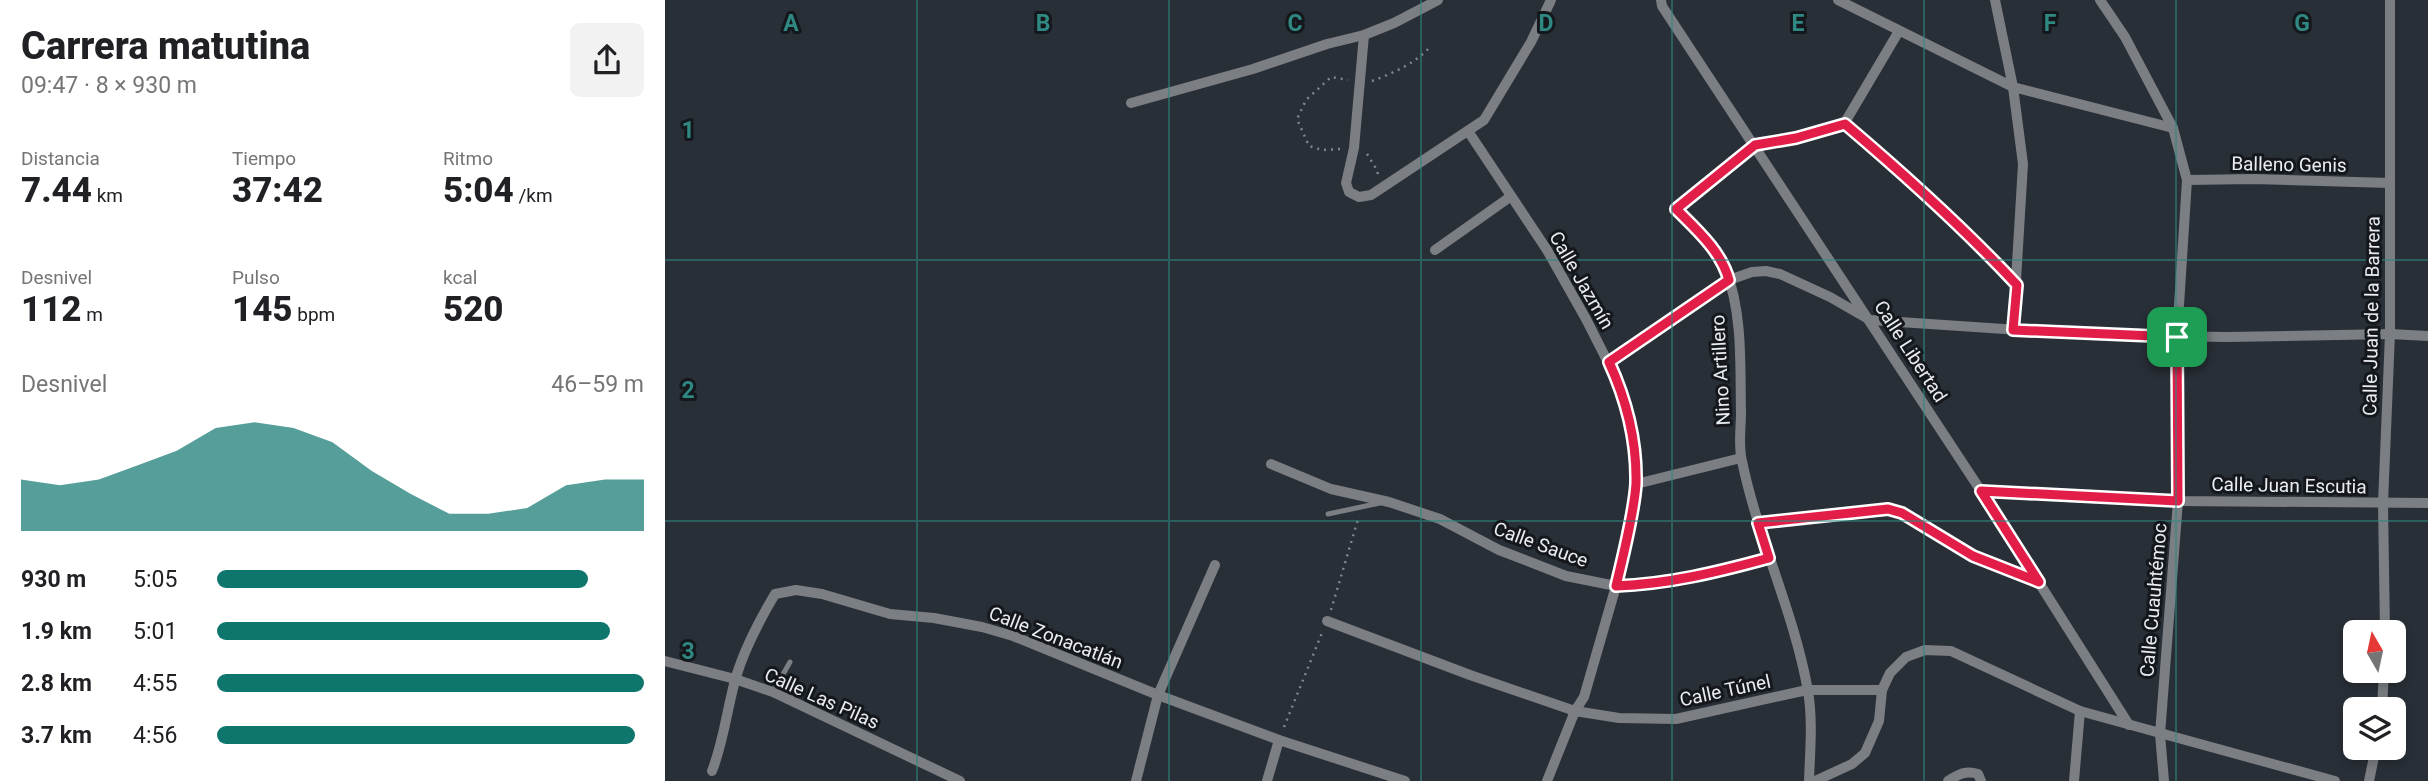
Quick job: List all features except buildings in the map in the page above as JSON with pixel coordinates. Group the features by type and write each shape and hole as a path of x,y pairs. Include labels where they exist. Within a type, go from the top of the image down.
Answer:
{"street":[{"path":"1131,103 1364,35 1438,0"},
{"path":"1364,35 1354,148 1346,183 1349,192 1359,197 1371,195 1484,120 1531,42 1551,0"},
{"name":"Calle Libertad","path":"1661,0 1662,6 1981,491 2129,725"},
{"path":"1838,0 2013,87 2173,128"},
{"path":"1995,0 2013,87 2023,164 2013,330"},
{"name":"Calle Cuauhtémoc","path":"2100,0 2125,37 2173,128 2187,180 2177,337 2178,501 2159,734 2164,781"},
{"name":"Calle Juan de la Barrera","path":"2385,620 2383,503 2390,334 2390,0"},
{"path":"1755,145 1796,138 1845,124 1899,31"},
{"path":"1845,124 1972,236 2017,285"},
{"name":"Calle Jazmín","path":"1468,131 1547,250 1609,362 1622,390 1630,423 1636,484 1616,586 1584,697 1575,711 1547,781"},
{"name":"Balleno Genis","path":"2187,180 2390,183"},
{"path":"1435,250 1510,197"},
{"name":"Nino Artillero","path":"1676,209 1705,238 1726,268 1729,280 1738,326 1741,457 1758,523 1786,606 1807,690 1812,725 1809,781"},
{"path":"1609,362 1729,280 1752,272 1766,271 1780,274 1830,297 1870,320 2177,337 2390,334 2428,336"},
{"path":"1636,484 1741,457"},
{"name":"Calle Sauce","path":"1271,464 1331,489 1389,502 1440,519 1499,550 1566,576 1616,586 1646,585 1708,575 1769,558"},
{"name":"Calle Juan Escutia","path":"1981,491 2178,501 2428,503"},
{"path":"1758,523 1888,509 1902,513 1973,556 2039,582"},
{"path":"1136,781 1158,695 1215,565"},
{"name":"Calle Zonacatlán","path":"736,679 745,650 775,594 796,590 822,594 890,614 934,618 982,627 1023,640 1158,695 1279,740 1400,780"},
{"name":"Calle Túnel","path":"1327,621 1575,711 1619,718 1676,719 1807,690 1882,690"},
{"path":"1815,781 1852,764 1865,753 1879,721 1882,690 1890,673 1906,657 1925,650 1951,651 2080,711 2335,781"},
{"name":"Calle Las Pilas","path":"665,661 736,679 773,692 960,781"},
{"path":"712,771 721,748 736,679"},
{"path":"2074,781 2080,711"},
{"path":"1268,781 1279,740"},
{"path":"2369,781 2373,760"},
{"path":"1948,781 1962,773 1971,772 1978,774 1981,781"}],"lane":[{"path":"1328,514 1389,502"},
{"path":"773,692 790,662"}],"path":[{"path":"1676,209 1755,145"}],"route":[{"path":"1845,124 1972,236 2017,285 2013,330 2177,337 2178,501 1981,491 2039,582 1973,556 1902,513 1888,509 1758,523 1769,558 1708,575 1646,585 1616,586 1636,484 1630,423 1622,390 1609,362 1729,280 1726,268 1705,238 1676,209 1755,145 1796,138 1845,124"}]}
